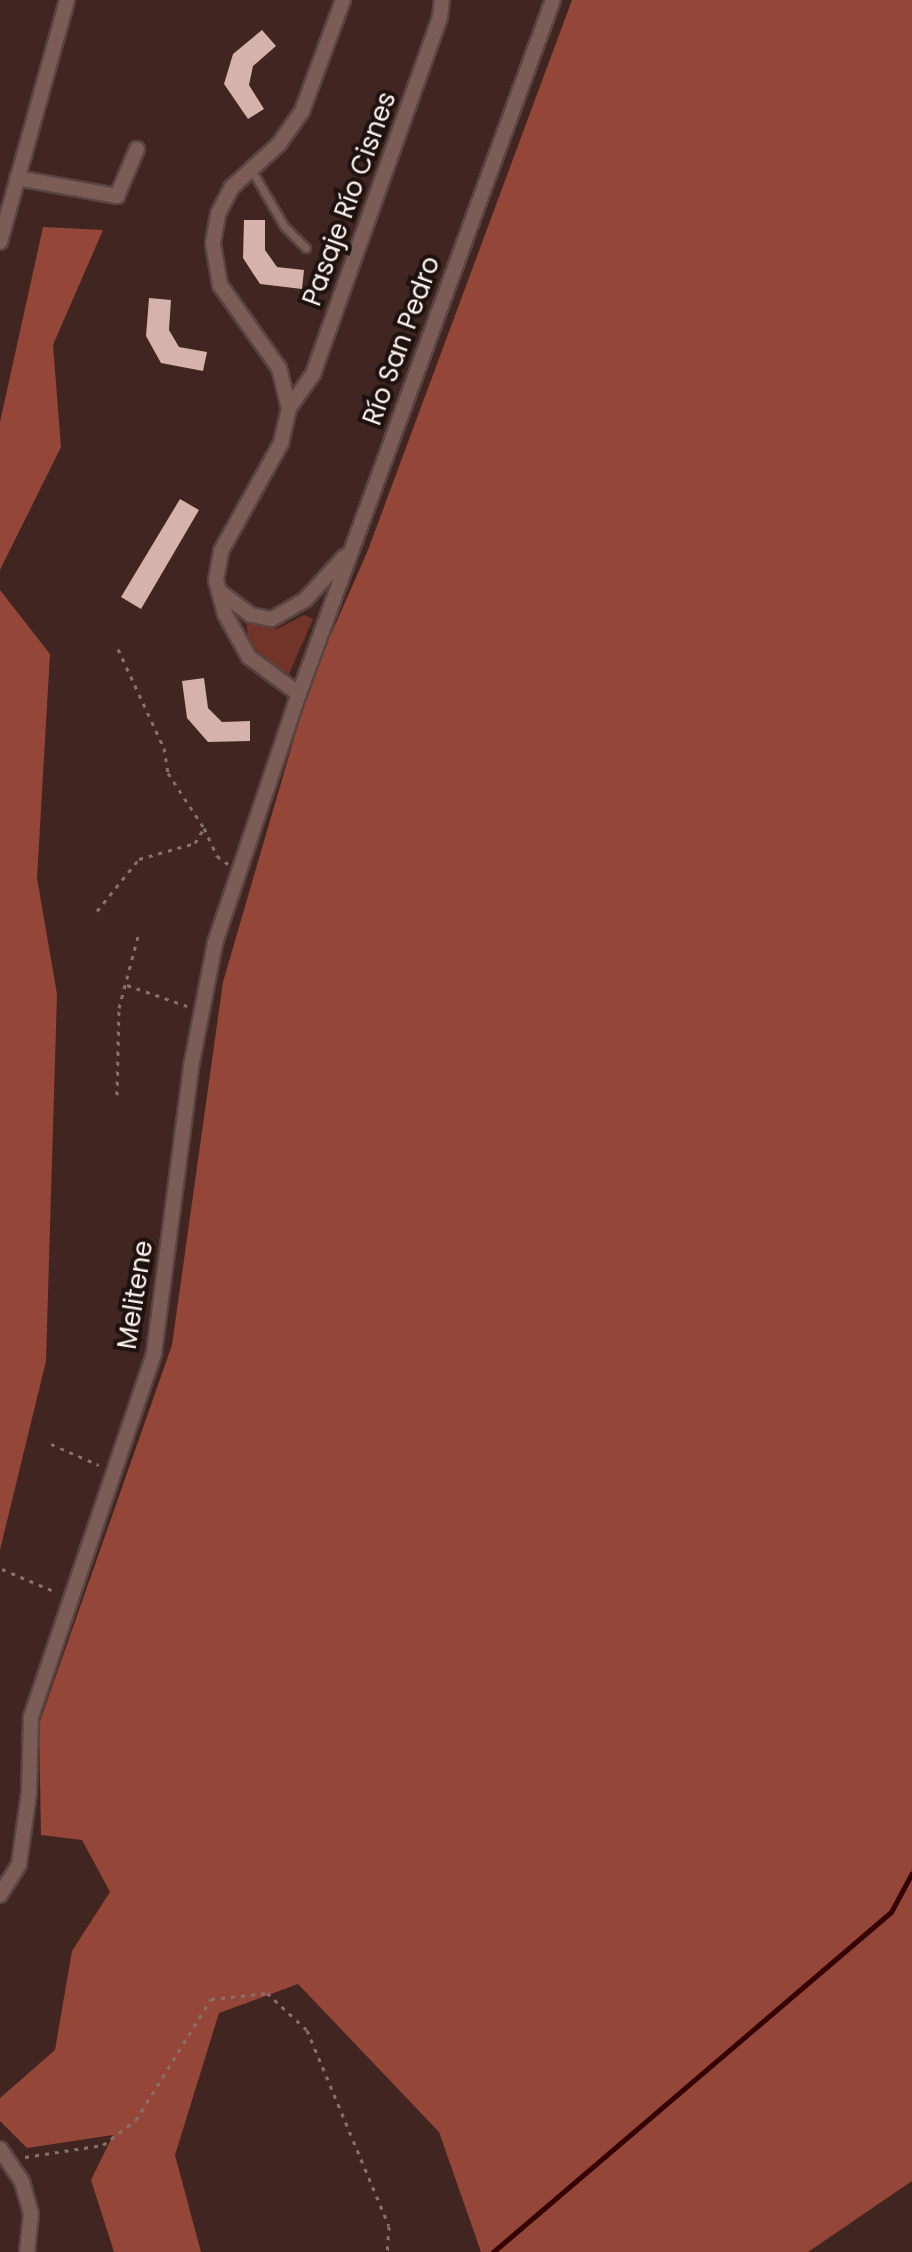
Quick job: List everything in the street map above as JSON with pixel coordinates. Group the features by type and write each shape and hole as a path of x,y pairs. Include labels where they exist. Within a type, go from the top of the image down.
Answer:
{"street":[{"path":"0,242 67,0"},
{"path":"299,694 249,657 225,614 219,591 217,560 281,443 289,408 279,368 226,298 213,257 223,201 249,167 279,144 302,111 343,0"},
{"name":"Pasaje Río Cisnes","path":"289,408 313,374 440,18 442,0"},
{"name":"Río San Pedro","path":"299,694 551,1"},
{"path":"17,178 117,196 137,149"},
{"path":"219,591 251,615 272,619 305,600 352,549"},
{"name":"Melitene","path":"0,1895 19,1864 29,1793 31,1717 154,1353 202,1011 215,943 299,694"},
{"path":"5,2154 31,2214 27,2252"}],"lane":[{"path":"249,167 284,226 306,248"}],"path":[{"path":"118,649 164,748 168,773 204,828 217,856 241,873"},
{"path":"97,911 139,859 195,843 204,828"},
{"path":"117,1095 119,1008 138,936"},
{"path":"127,985 202,1011"},
{"path":"51,1444 113,1472"},
{"path":"2,1569 70,1599"},
{"path":"5,2154 103,2145 136,2120 211,1999 267,1993 307,2030 389,2226 387,2252"}],"shaded area":[{"path":"572,0 912,0 912,2181 808,2252 481,2252 439,2132 298,1984 219,2013 175,2155 201,2252 114,2252 91,2180 113,2135 27,2148 0,2121 0,2098 55,2050 72,1951 110,1892 82,1840 41,1835 39,1724 172,1345 223,982 311,680 368,550"},
{"path":"43,227 103,230 53,345 61,447 0,570 0,422"},
{"path":"0,590 50,654 37,878 57,994 46,1361 0,1550"},
{"path":"304,615 313,619 289,674 274,667 249,642 246,621 277,629"}],"building":[{"path":"262,30 276,46 253,66 249,85 264,109 248,119 224,84 233,54"},
{"path":"244,220 265,220 265,250 277,267 304,270 302,289 260,284 243,258"},
{"path":"149,298 171,300 169,330 179,347 207,352 203,371 161,363 146,336"},
{"path":"180,499 199,510 141,609 121,597"},
{"path":"204,678 208,708 222,722 250,721 250,741 208,742 187,718 182,681"}],"waterway":[{"path":"493,2252 891,1912 912,1873"}]}
